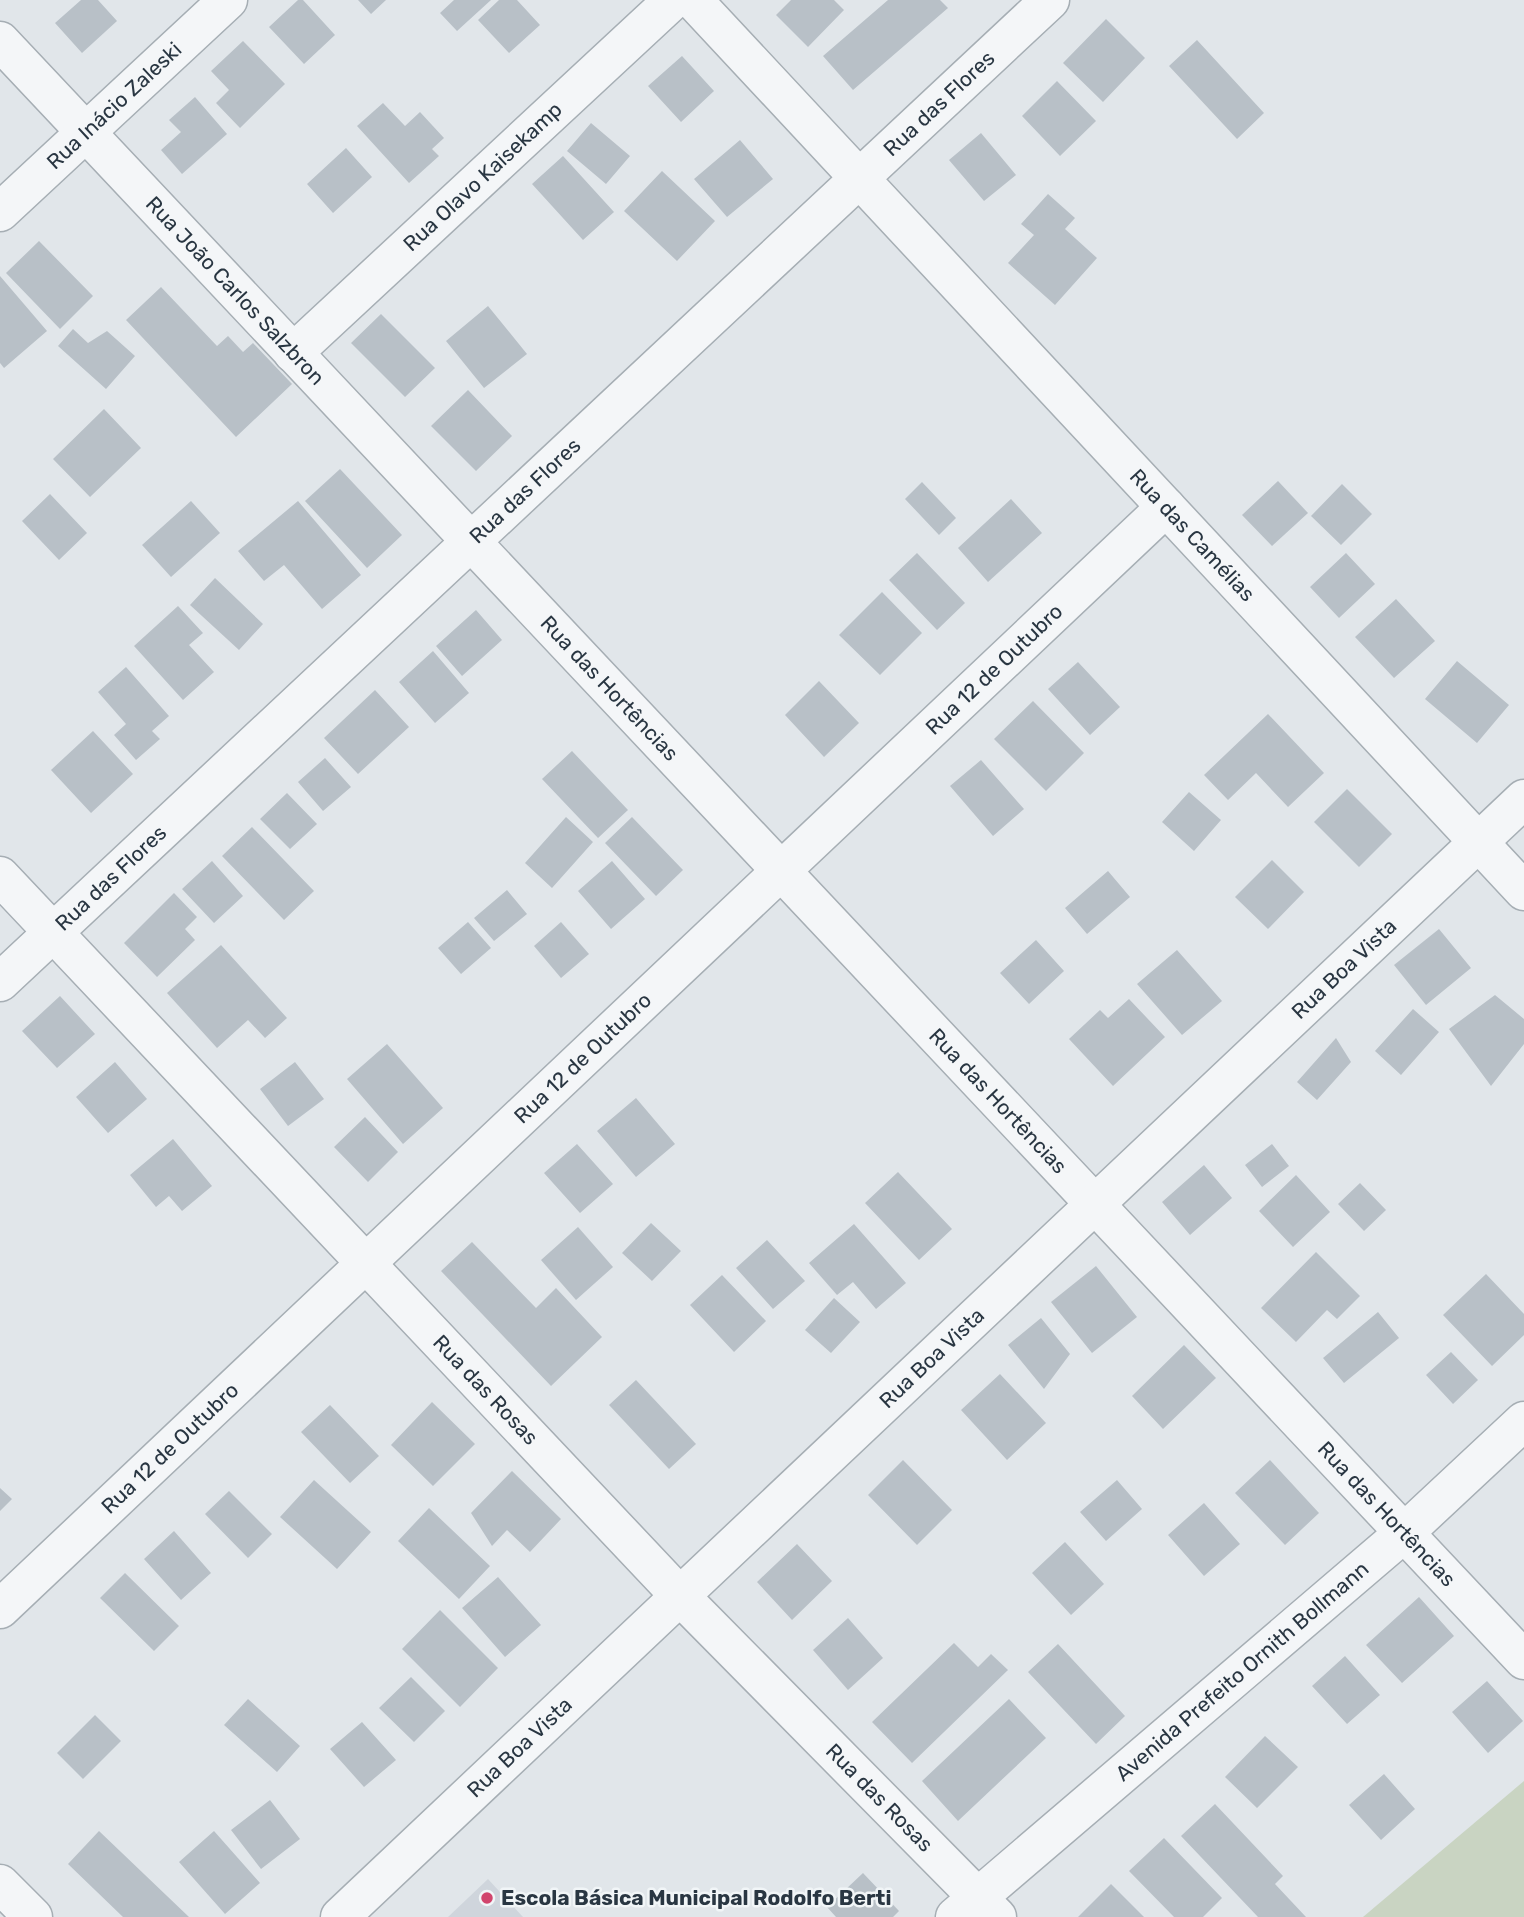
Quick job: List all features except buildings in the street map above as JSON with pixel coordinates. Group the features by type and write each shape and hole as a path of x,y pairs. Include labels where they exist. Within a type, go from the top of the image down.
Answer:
{"street":[{"name":"Rua Inácio Zaleski","path":"0,212 228,0"},
{"name":"Rua Olavo Kaisekamp","path":"293,353 673,0"},
{"name":"Rua das Camélias","path":"693,0 1524,891"},
{"name":"Rua das Flores","path":"0,982 1050,0"},
{"name":"Rua João Carlos Salzbron","path":"0,41 471,541"},
{"name":"Rua 12 de Outubro","path":"0,1609 1166,507"},
{"name":"Rua das Hortências","path":"471,541 1524,1660"},
{"name":"Rua Boa Vista","path":"340,1917 1524,799"},
{"name":"Rua das Rosas","path":"0,876 976,1910"},
{"name":"Avenida Prefeito Ornith Bollmann","path":"976,1910 1404,1533 1524,1421"},
{"path":"0,1884 33,1917"}],"shaded area":[{"name":"Escola Básica Municipal Rodolfo Berti","path":"488,1879 523,1917 448,1917"}],"green space":[{"path":"1524,1781 1524,1917 1363,1917"}],"place":[{"name":"Escola Básica Municipal Rodolfo Berti","path":"487,1898"}]}
